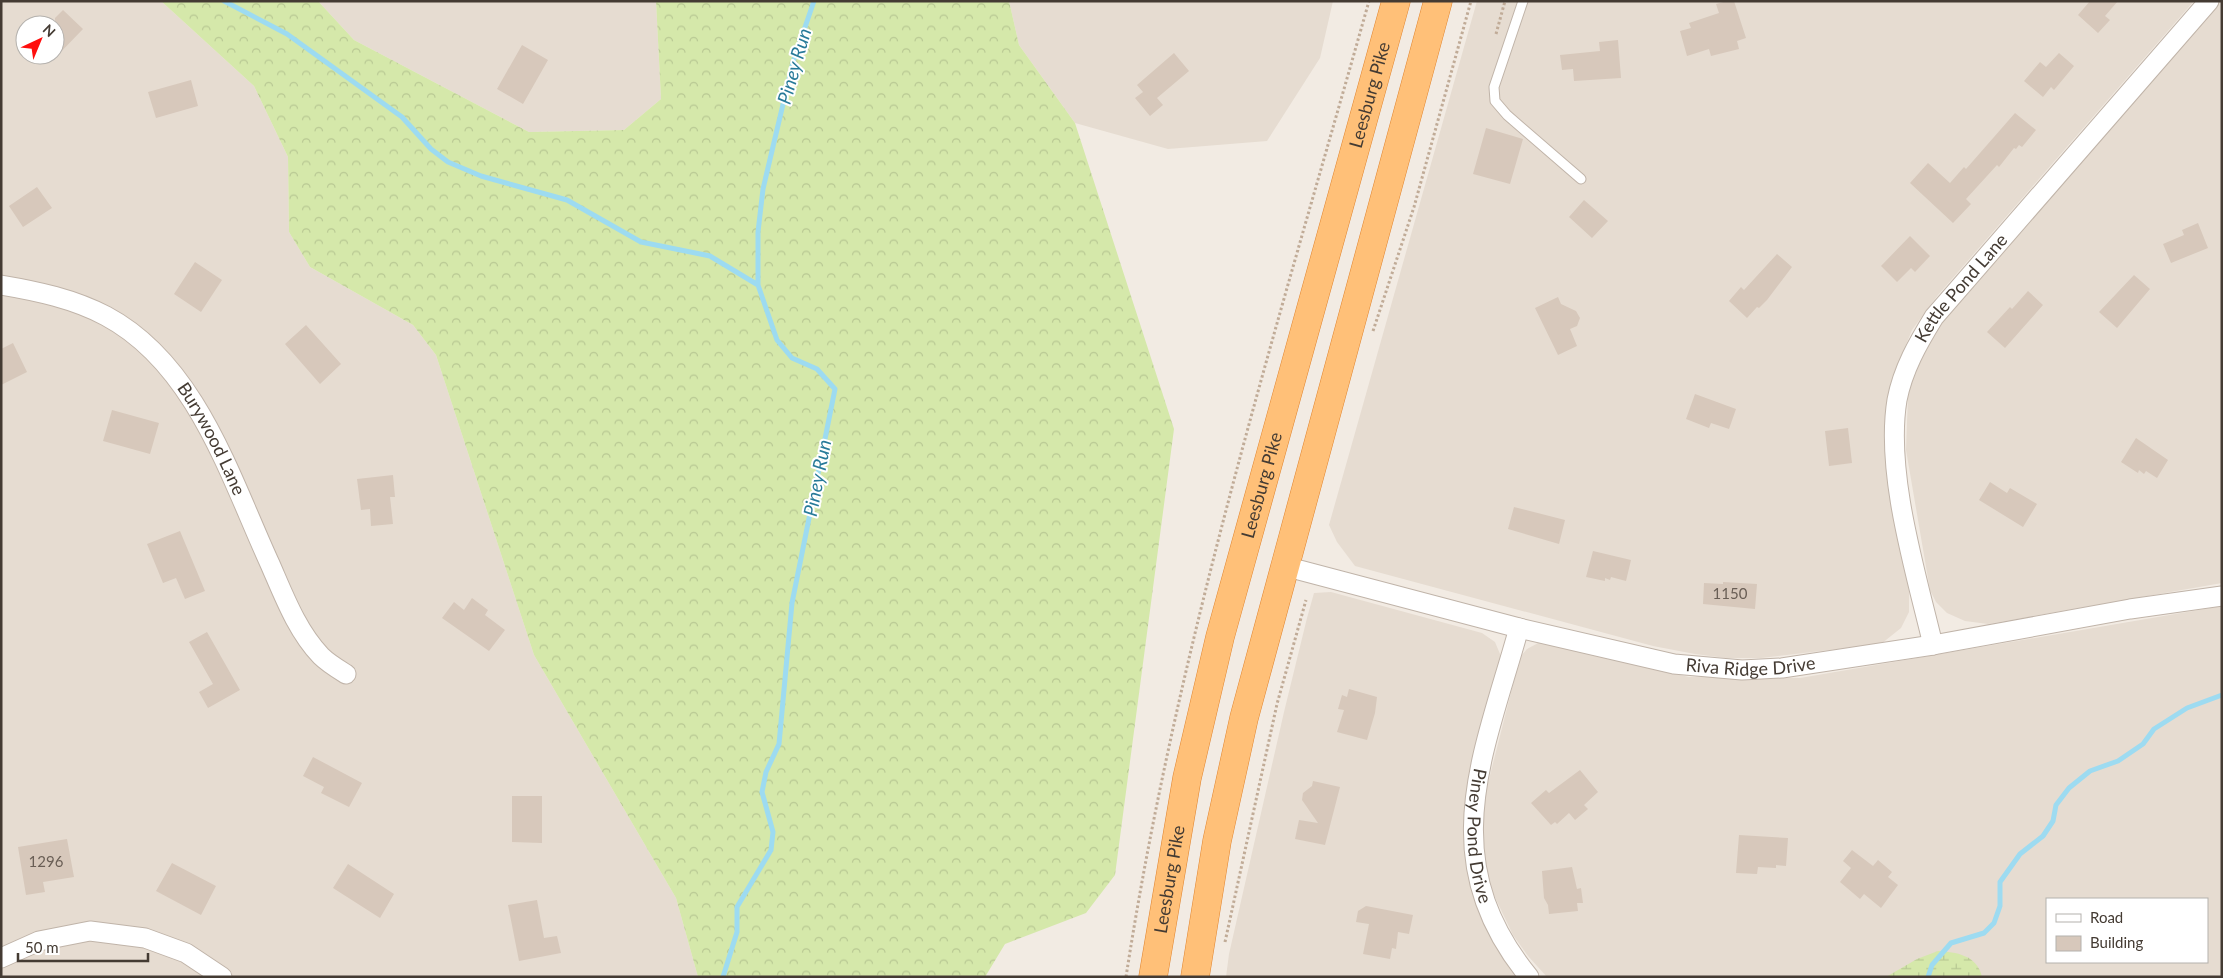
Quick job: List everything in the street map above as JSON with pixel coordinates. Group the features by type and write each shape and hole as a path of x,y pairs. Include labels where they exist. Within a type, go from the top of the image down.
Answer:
{"highway":[{"name":"Leesburg Pike","path":"1153,977 1187,778 1220,637 1396,1"},
{"path":"1195,977 1229,781 1284,566 1438,1"}],"street":[{"name":"Kettle Pond Lane","path":"1933,644 1909,544 1894,458 1894,428 1898,399 1906,369 1918,342 1934,317 2209,1"},
{"name":"Burywood Lane","path":"1,285 66,299 106,316 132,332 171,369 194,400 301,631 322,657 346,674"},
{"name":"Riva Ridge Drive","path":"1284,566 1518,628 1674,664 1742,670 1782,668 1933,644 2130,609 2222,596"},
{"name":"Piney Pond Drive","path":"1518,628 1477,779 1472,810 1472,841 1476,871 1484,902 1496,930 1511,955 1529,977"},
{"path":"1,958 39,941 90,931 145,938 186,953 222,977"}],"lane":[{"path":"1523,1 1494,87 1495,101 1507,115 1581,179"}],"path":[{"path":"1372,335 1414,207 1471,1"},
{"path":"1224,944 1277,704 1306,600"}],"shaded area":[{"path":"1,1 161,1 254,86 288,157 289,232 310,267 413,325 436,355 534,655 676,898 698,977 1,977"},
{"path":"318,1 656,1 661,99 624,130 529,132 354,40"},
{"path":"1009,1 1333,1 1320,58 1267,141 1168,149 1075,123 1019,45"},
{"path":"1477,1 2194,1 1938,295 1912,330 1892,379 1886,439 1909,591 1909,612 1901,628 1881,644 1761,658 1726,658 1695,654 1653,646 1355,566 1337,542 1329,525"},
{"path":"2220,1 2222,583 1988,624 1965,621 1947,613 1936,602 1930,590 1906,450 1908,395 1920,356 1945,317"},
{"path":"1331,592 1482,633 1495,642 1500,654 1500,668 1465,825 1522,977 1226,977 1229,954 1307,618 1314,593"},
{"path":"2222,606 2222,977 1547,977 1528,956 1513,935 1491,889 1485,858 1482,821 1487,787 1520,657 1527,649 1540,642 1689,677 1800,678"}],"green space":[{"path":"161,1 318,1 354,40 529,132 624,130 661,99 656,1 1009,1 1019,45 1075,123 1174,429 1115,875 1086,913 1005,944 985,977 698,977 676,898 534,655 436,355 413,325 310,267 289,232 288,157 254,86"},
{"path":"1938,951 1952,952 1971,959 1976,964 1982,977 1886,977 1917,959"}],"building":[{"path":"1734,1 1746,38 1737,41 1739,49 1711,56 1709,49 1687,56 1680,31 1691,28 1689,23 1719,13 1716,4"},
{"path":"2090,1 2118,1 2105,16 2110,20 2098,33 2078,15"},
{"path":"63,10 83,29 65,48 65,15 58,15"},
{"path":"1618,40 1621,78 1574,81 1573,69 1562,70 1560,55 1600,51 1599,42"},
{"path":"522,45 548,60 523,104 497,89"},
{"path":"1174,53 1189,71 1157,98 1163,105 1150,116 1135,98 1143,92 1137,85"},
{"path":"2059,53 2074,66 2054,90 2051,87 2043,97 2024,81 2040,62 2046,67"},
{"path":"191,80 198,106 156,118 148,92"},
{"path":"2015,113 2036,130 2022,147 2019,145 2016,149 2014,148 1999,167 1997,165 1966,199 1971,204 1953,223 1910,183 1928,163 1950,183 1964,167 1966,169"},
{"path":"1486,128 1523,139 1510,184 1473,174"},
{"path":"37,187 52,208 23,227 9,206"},
{"path":"1584,200 1608,221 1592,238 1569,217"},
{"path":"2198,223 2208,248 2171,263 2163,244 2184,235 2182,230"},
{"path":"1910,236 1930,256 1915,272 1911,268 1897,282 1881,266"},
{"path":"1777,254 1792,267 1767,300 1747,318 1729,301 1741,287 1744,290"},
{"path":"195,262 222,280 201,312 174,294"},
{"path":"2134,275 2150,289 2117,328 2099,312"},
{"path":"2028,291 2043,305 2005,348 1987,332"},
{"path":"1558,297 1561,304 1576,311 1580,318 1577,326 1570,329 1577,346 1558,355 1535,308"},
{"path":"306,325 341,364 320,384 285,344"},
{"path":"13,343 27,372 1,385 1,349"},
{"path":"1695,394 1736,409 1729,429 1711,423 1709,428 1686,419"},
{"path":"112,410 159,423 150,454 103,441"},
{"path":"1848,428 1852,463 1829,466 1825,431"},
{"path":"2136,438 2168,460 2157,478 2146,471 2144,474 2139,470 2138,473 2121,462"},
{"path":"393,475 395,497 390,497 393,524 371,526 370,509 361,510 357,479"},
{"path":"1990,482 2007,493 2010,488 2037,504 2023,527 1979,500"},
{"path":"1514,507 1565,520 1559,544 1508,529"},
{"path":"180,531 205,591 185,599 176,578 163,583 147,544"},
{"path":"1593,551 1631,560 1626,581 1611,577 1610,580 1605,578 1605,581 1586,577"},
{"path":"1723,582 1757,584 1755,609 1703,604 1704,583 1723,584"},
{"path":"472,598 488,610 485,615 505,630 489,651 442,618 454,602 464,610"},
{"path":"207,632 240,690 208,708 199,692 213,684 189,642"},
{"path":"1349,689 1377,697 1375,713 1367,740 1337,732 1344,710 1338,709 1342,695 1347,697"},
{"path":"313,757 362,783 349,807 321,793 324,787 303,776"},
{"path":"1580,770 1598,792 1584,805 1588,809 1575,820 1569,813 1557,824 1555,822 1551,825 1531,803 1546,790 1549,793"},
{"path":"1313,781 1340,787 1325,845 1295,839 1299,820 1318,823 1302,800 1303,793 1312,786"},
{"path":"512,796 542,796 542,843 512,842"},
{"path":"1739,835 1788,838 1786,866 1776,865 1776,868 1758,867 1757,874 1736,873"},
{"path":"67,839 74,877 43,882 45,892 26,895 18,847"},
{"path":"1852,850 1873,866 1878,860 1892,872 1888,877 1898,885 1881,908 1864,894 1860,899 1840,882 1851,868 1843,861"},
{"path":"172,863 216,886 201,915 156,891"},
{"path":"348,864 394,894 380,918 333,888"},
{"path":"1572,867 1577,889 1581,888 1583,903 1577,903 1578,911 1549,914 1548,905 1544,898 1542,871"},
{"path":"537,900 544,938 557,936 561,953 519,961 508,905"},
{"path":"1366,906 1413,915 1409,934 1398,932 1396,949 1392,948 1390,959 1363,954 1369,924 1356,922 1358,911"}],"waterway":[{"path":"224,1 287,34 402,117 431,149 448,162 481,176 567,200 641,242 710,256 758,285"},
{"name":"Piney Run","path":"723,977 737,932 737,907 771,850 773,832 762,792 766,772 779,744 792,603 835,389 817,369 792,358 777,340 758,285 758,232 763,189 793,62 814,1"},
{"path":"1928,977 1932,965 1951,943 1984,933 1994,923 2000,906 2000,882 2020,854 2043,836 2053,821 2056,805 2069,788 2090,771 2118,761 2143,744 2154,729 2187,708 2222,695"}]}
